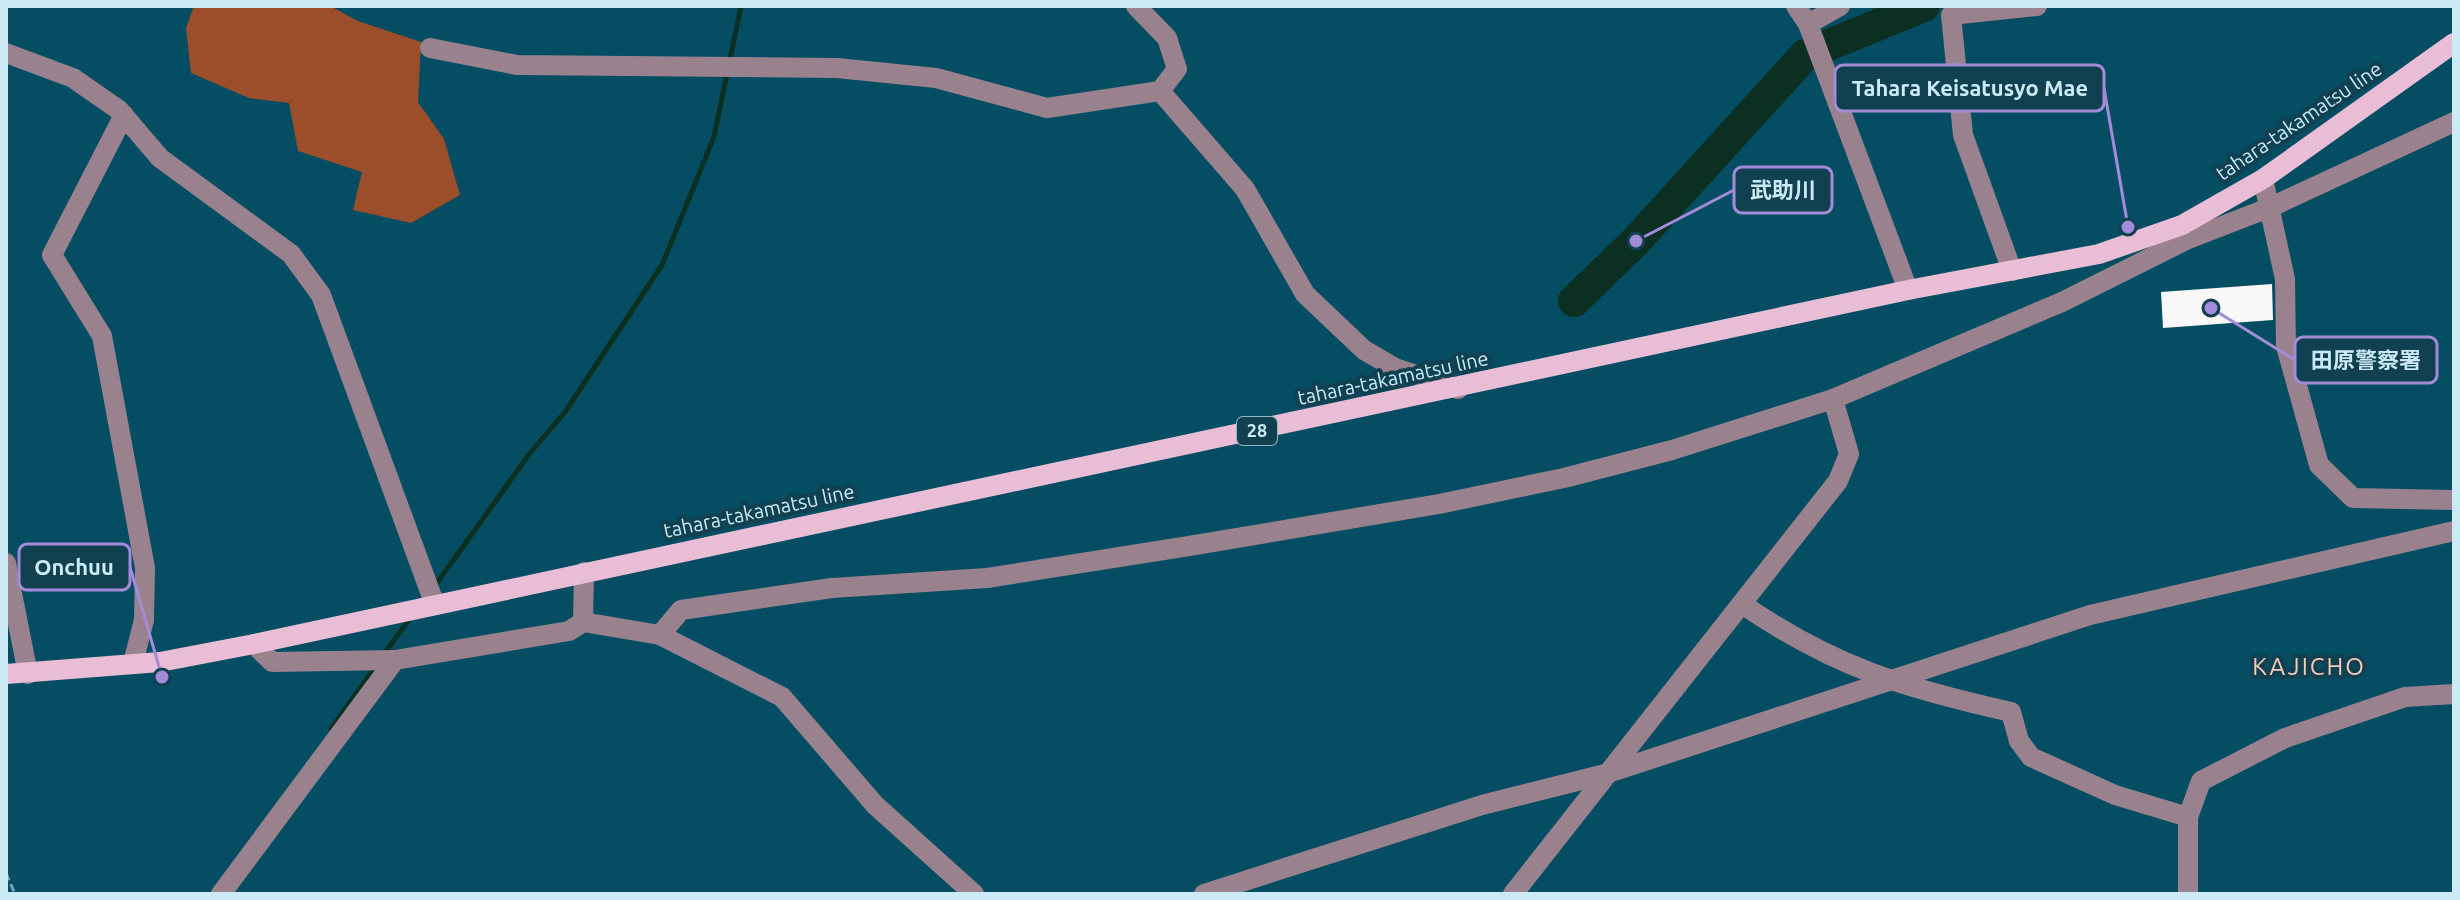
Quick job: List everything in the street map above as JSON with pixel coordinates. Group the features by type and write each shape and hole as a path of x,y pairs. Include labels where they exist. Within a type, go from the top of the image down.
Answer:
{"main road":[{"name":"tahara-takamatsu line","path":"6,674 133,663 254,644 1458,389 1908,290 2099,254 2184,233 2454,43"}],"street":[{"path":"430,48 517,65 837,68 936,78 1047,108 1160,91 1177,69 1167,38 1136,6"},
{"path":"1840,6 1802,15 1908,290"},
{"path":"2012,271 1963,135 1951,15 2037,6"},
{"path":"6,53 73,78 124,115 160,158 291,254 321,295 435,605"},
{"path":"1160,91 1245,189 1305,294 1364,350 1395,368 1458,389"},
{"path":"124,115 52,255 102,336 145,568 144,620 133,663"},
{"path":"660,635 681,610 832,588 987,578 1439,504 1564,478 1672,450 1833,399 2062,302 2184,233 2271,207 2454,122"},
{"path":"2263,179 2285,279 2286,346 2319,465 2353,498 2454,500"},
{"path":"1518,892 1605,774 1838,481 1849,454 1833,399"},
{"path":"1204,894 1482,805 1605,774 2090,615 2454,531"},
{"path":"6,563 28,674"},
{"path":"583,622 584,572"},
{"path":"1742,604 1796,641 1885,681 2011,712 2019,741 2031,757 2115,795 2188,817"},
{"path":"254,644 272,662 395,660 569,631 583,622 660,635 782,697 875,805 974,894"},
{"path":"221,894 395,660"},
{"path":"2188,894 2188,817 2201,781 2285,738 2405,697 2454,694"}],"path":[{"path":"6,873 15,894"}],"shaded area":[{"path":"194,6 330,6 358,21 421,42 418,102 444,139 460,195 411,223 353,210 362,172 298,151 289,103 249,98 191,73 186,28"}],"building":[{"path":"2272,284 2273,320 2163,328 2161,292"}],"waterway":[{"path":"729,64 741,6"},
{"path":"1826,46 1924,6"},
{"path":"1574,301 1636,241 1805,55"},
{"path":"434,587 530,453 565,412 662,265 714,137 727,73"},
{"path":"384,654 411,617"},
{"path":"331,729 376,666"}],"place":[{"name":"Tahara Keisatusyo Mae","path":"2128,227"},
{"name":"武助川","path":"1636,241"},
{"name":"田原警察署","path":"2211,308"},
{"name":"Onchuu","path":"162,677"}],"district":[{"name":"KAJICHO","path":"2309,667"}]}
